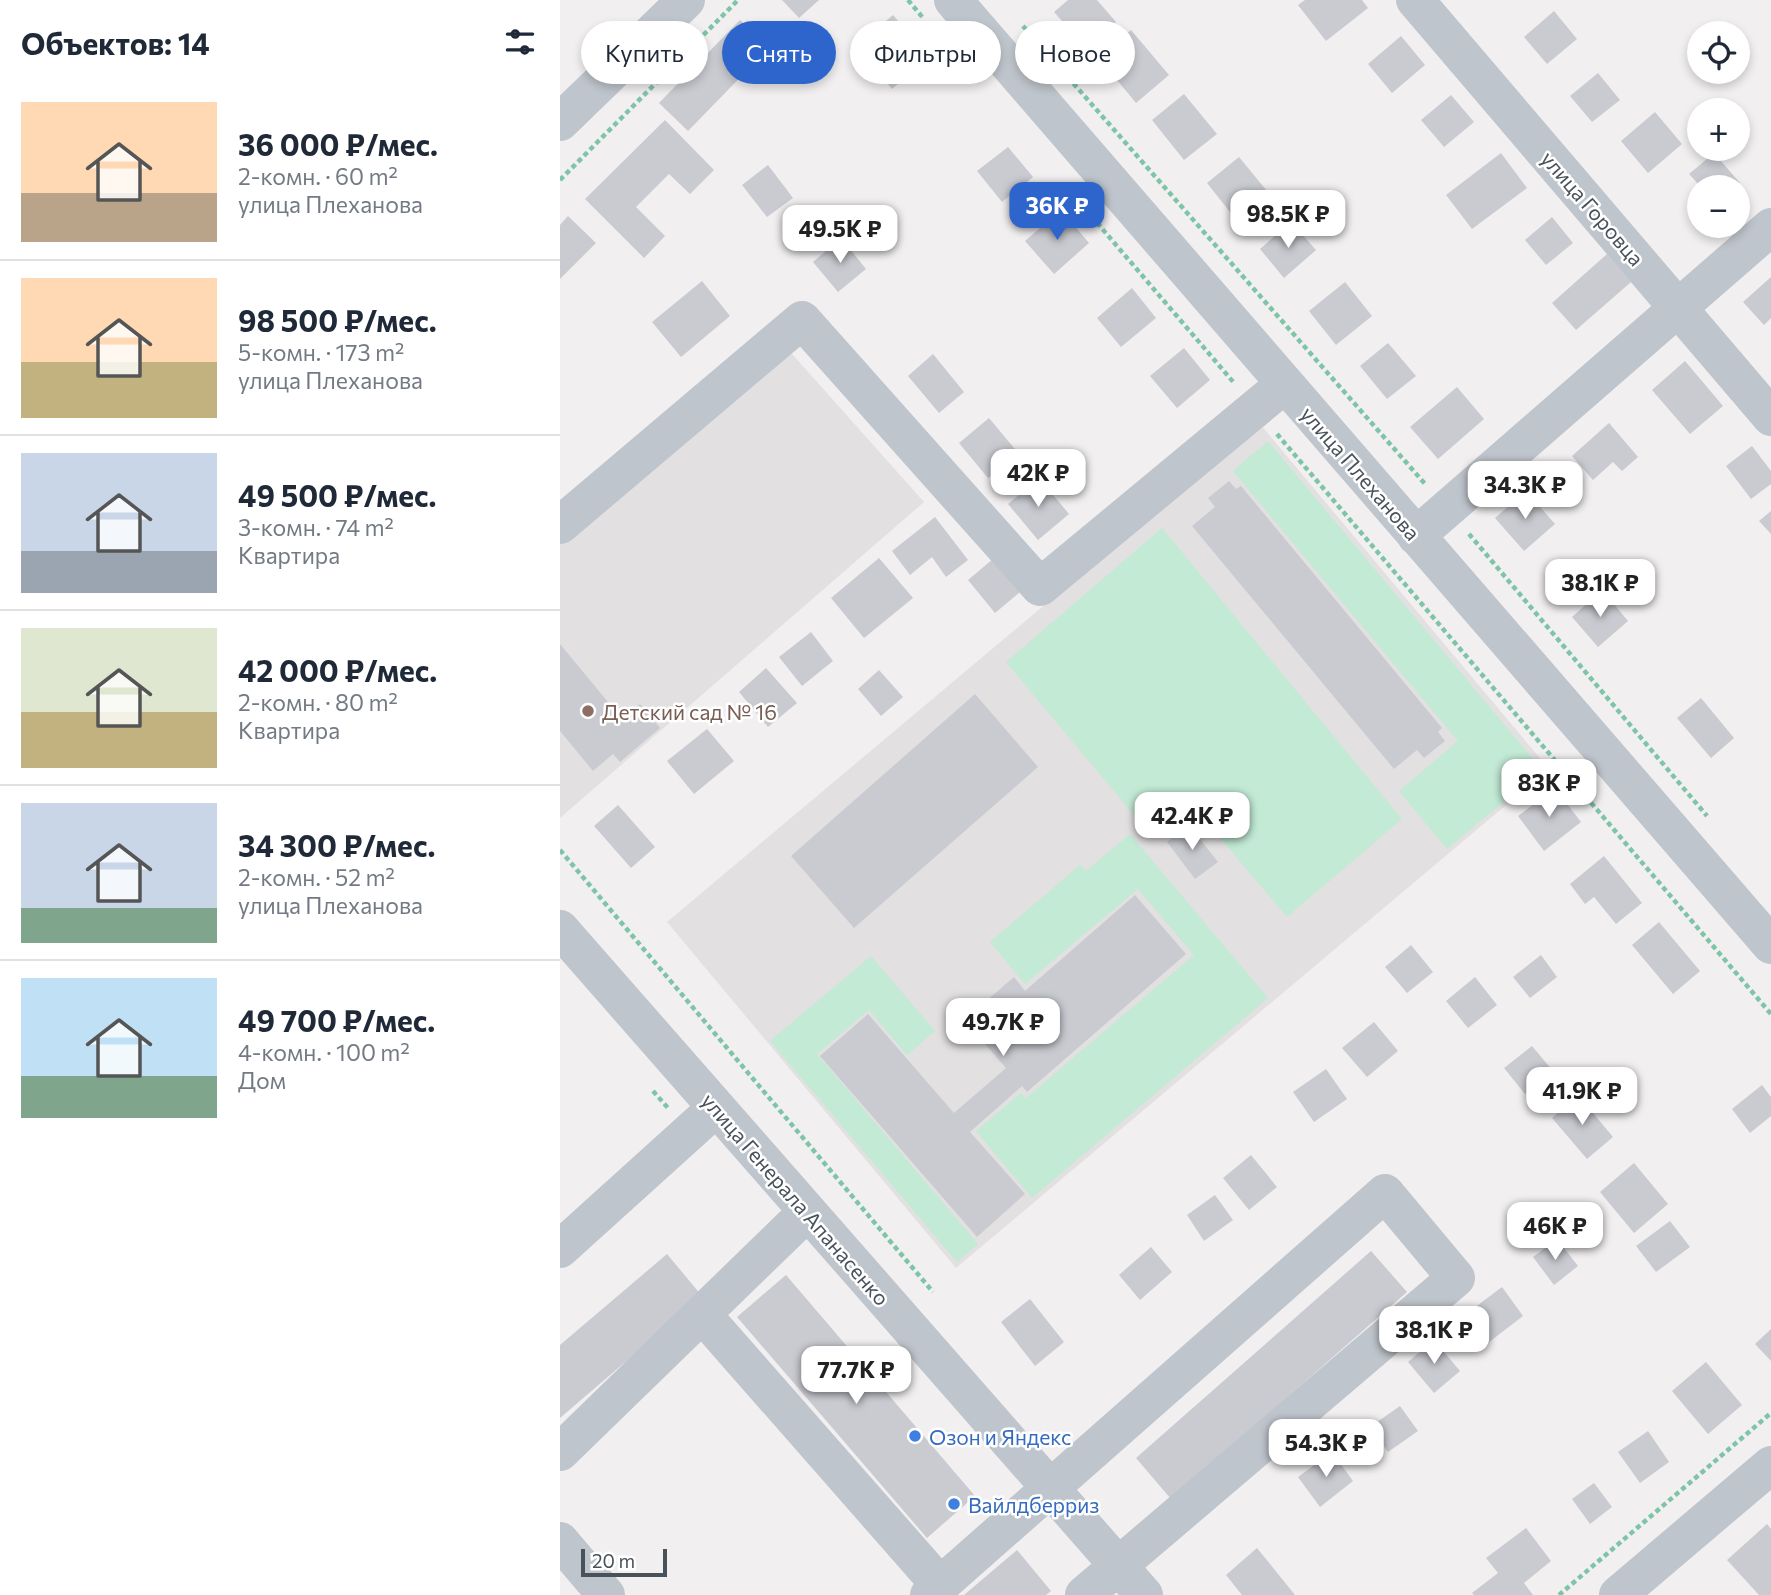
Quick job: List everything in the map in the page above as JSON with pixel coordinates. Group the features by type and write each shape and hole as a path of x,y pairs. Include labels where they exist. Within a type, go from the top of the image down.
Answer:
{"street":[{"path":"560,122 686,0"},
{"name":"улица Горовца","path":"1415,0 1771,417"},
{"name":"улица Плеханова","path":"939,10 1285,384 1771,945"},
{"path":"1416,537 1771,227"},
{"path":"560,524 802,320 1040,587 1285,384"},
{"name":"улица Генерала Апанасенко","path":"560,929 1144,1595"},
{"path":"560,1249 716,1108"},
{"path":"702,1314 935,1590 1385,1193 1457,1278 1084,1595"},
{"path":"560,1452 807,1212"},
{"path":"1624,1593 1764,1482"},
{"path":"560,1541 606,1595"}],"path":[{"path":"560,180 738,0"},
{"path":"908,0 939,10"},
{"path":"1074,84 1448,509 1708,817"},
{"path":"1068,188 1771,1014"},
{"path":"560,850 933,1292"},
{"path":"1559,1595 1771,1413"}],"shaded area":[{"path":"785,346 924,502 560,818 560,535"},
{"path":"1260,424 1549,769 956,1268 667,922"}],"green space":[{"path":"1268,441 1542,770 1447,849 1399,791 1458,741 1233,471"},
{"path":"1162,528 1402,819 1287,917 1188,800 1149,833 1006,662"},
{"path":"1130,834 1268,998 1032,1198 976,1131 1021,1093 1026,1098 1194,955 1138,889 1025,984 990,942 1080,865 1086,871"},
{"path":"871,956 935,1031 907,1055 869,1010 817,1054 978,1244 957,1262 770,1041"}],"building":[{"path":"782,0 819,0 799,18"},
{"path":"1068,0 1097,0 1115,21 1062,21 1054,12"},
{"path":"1305,0 1362,0 1368,8 1326,41 1298,5"},
{"path":"1554,11 1577,39 1547,64 1524,37"},
{"path":"893,15 898,21 886,21"},
{"path":"1135,35 1169,75 1136,103 1120,84 1135,84"},
{"path":"1401,36 1425,65 1392,93 1368,64"},
{"path":"722,38 722,84 734,84 688,131 659,103 678,84 708,84 708,53"},
{"path":"1598,73 1620,100 1592,122 1570,96"},
{"path":"1184,94 1217,134 1184,160 1152,120"},
{"path":"1451,95 1474,122 1444,147 1421,120"},
{"path":"1655,112 1682,144 1648,173 1621,141"},
{"path":"665,120 714,170 690,194 669,174 636,207 665,236 644,258 585,199"},
{"path":"1008,147 1033,177 1002,202 977,171"},
{"path":"1501,153 1527,188 1472,229 1446,195"},
{"path":"1239,157 1267,191 1234,217 1207,183"},
{"path":"1704,161 1721,161 1733,175 1690,175"},
{"path":"768,165 793,198 767,217 742,185"},
{"path":"1061,210 1089,243 1054,274 1025,241"},
{"path":"568,216 596,243 560,279 560,225"},
{"path":"1552,217 1573,243 1546,265 1525,240"},
{"path":"1291,222 1316,250 1284,278 1260,249"},
{"path":"841,238 866,269 838,292 813,262"},
{"path":"1607,254 1631,282 1576,330 1552,303"},
{"path":"1771,277 1771,318 1764,325 1743,302"},
{"path":"702,281 730,316 681,357 652,322"},
{"path":"1345,282 1372,316 1336,345 1309,311"},
{"path":"1132,288 1156,318 1121,347 1097,318"},
{"path":"1388,343 1416,376 1387,399 1360,366"},
{"path":"1184,348 1210,380 1177,408 1150,376"},
{"path":"933,354 964,392 939,413 908,376"},
{"path":"1685,361 1723,406 1690,434 1652,390"},
{"path":"1457,387 1484,419 1438,459 1410,427"},
{"path":"989,418 1019,454 988,478 959,443"},
{"path":"1609,423 1638,457 1622,471 1613,462 1593,480 1572,456"},
{"path":"1752,446 1771,471 1771,484 1751,499 1726,466"},
{"path":"1039,478 1069,514 1038,540 1008,504"},
{"path":"1229,481 1236,489 1241,486 1442,728 1438,732 1445,741 1424,758 1417,750 1394,769 1192,526 1215,507 1208,498"},
{"path":"1526,491 1555,524 1524,551 1495,518"},
{"path":"1771,511 1771,534 1759,521"},
{"path":"935,517 968,560 946,577 932,557 910,575 892,551"},
{"path":"879,558 913,598 864,638 831,598"},
{"path":"993,559 1020,592 995,613 968,580"},
{"path":"1602,590 1628,621 1598,647 1572,617"},
{"path":"811,632 833,661 802,686 779,657"},
{"name":"Детский сад № 16","path":"560,644 622,719 640,704 660,728 620,762 613,754 593,771 560,731"},
{"path":"766,668 797,703 768,727 739,692"},
{"path":"879,670 903,697 881,716 858,689"},
{"path":"975,694 1038,767 854,928 791,856"},
{"path":"1701,698 1734,738 1711,758 1677,718"},
{"path":"707,729 734,761 694,794 667,761"},
{"path":"1555,788 1581,822 1544,851 1518,816"},
{"path":"618,805 655,847 631,868 594,826"},
{"path":"1189,825 1218,862 1195,879 1167,842"},
{"path":"1604,856 1642,903 1616,924 1594,897 1585,904 1570,884"},
{"path":"1135,895 1186,954 1027,1092 1022,1086 970,1132 1025,1194 977,1237 820,1056 868,1014 954,1113 1006,1068 964,1020 1014,977 1025,991"},
{"path":"1659,922 1700,971 1673,994 1632,945"},
{"path":"1411,945 1433,972 1407,993 1385,967"},
{"path":"1541,955 1557,977 1530,998 1513,977"},
{"path":"1475,977 1497,1005 1468,1028 1446,1001"},
{"path":"1374,1022 1398,1051 1367,1077 1342,1048"},
{"path":"1532,1046 1553,1071 1525,1094 1504,1068"},
{"path":"1326,1069 1347,1099 1314,1122 1293,1092"},
{"path":"1762,1085 1771,1097 1771,1116 1750,1133 1732,1109"},
{"path":"1578,1095 1613,1137 1587,1159 1552,1118"},
{"path":"1251,1155 1277,1187 1249,1210 1223,1178"},
{"path":"1634,1163 1668,1204 1634,1233 1600,1192"},
{"path":"1215,1195 1233,1220 1204,1241 1187,1215"},
{"path":"1670,1221 1690,1247 1656,1272 1636,1246"},
{"path":"1557,1239 1578,1266 1554,1285 1533,1257"},
{"path":"1151,1247 1172,1272 1140,1300 1119,1275"},
{"path":"1371,1251 1407,1292 1171,1499 1136,1458"},
{"path":"667,1254 702,1296 560,1418 560,1345"},
{"path":"786,1275 975,1496 927,1538 737,1317"},
{"path":"1502,1287 1523,1316 1484,1346 1462,1317"},
{"path":"1030,1299 1064,1342 1035,1366 1001,1322"},
{"path":"1771,1329 1771,1361 1755,1344"},
{"path":"1434,1340 1460,1371 1434,1393 1408,1362"},
{"path":"1706,1362 1742,1405 1708,1434 1672,1391"},
{"path":"1400,1406 1418,1431 1388,1452 1370,1427"},
{"path":"1648,1431 1669,1462 1640,1483 1618,1452"},
{"path":"1332,1452 1353,1481 1320,1507 1298,1477"},
{"path":"1594,1483 1612,1507 1590,1524 1572,1499"},
{"path":"1767,1524 1771,1529 1771,1595 1759,1595 1727,1560"},
{"path":"1526,1528 1551,1561 1524,1583 1533,1595 1474,1595 1472,1593 1498,1573 1486,1558"},
{"path":"1257,1548 1295,1595 1242,1595 1226,1575"},
{"path":"1017,1550 1051,1591 1046,1595 964,1595"}],"place":[{"name":"Детский сад № 16","path":"588,711"},
{"name":"Озон и Яндекс","path":"915,1436"},
{"name":"Вайлдберриз","path":"954,1504"}]}
